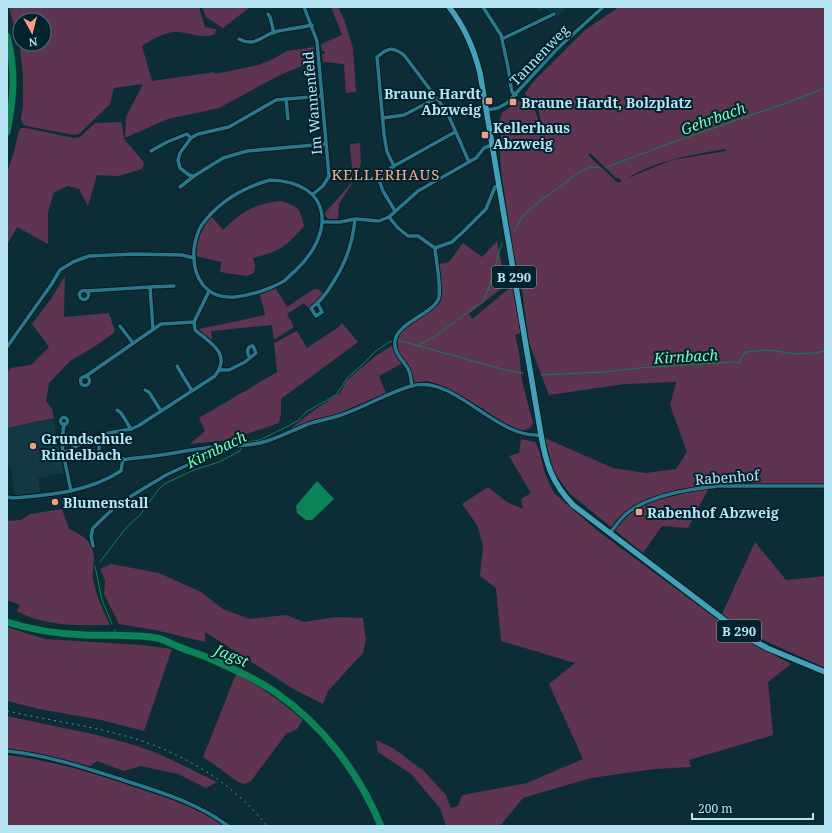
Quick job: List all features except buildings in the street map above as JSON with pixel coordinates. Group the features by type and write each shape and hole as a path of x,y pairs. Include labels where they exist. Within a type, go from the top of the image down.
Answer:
{"main road":[{"name":"B 290","path":"449,7 460,22 472,47 480,73 546,462 559,490 573,505 744,635 766,648 825,672"}],"street":[{"name":"Im Wannenfeld","path":"304,7 317,41 329,176 323,186 313,194"},
{"path":"483,7 502,39 512,92 516,95"},
{"name":"Tannenweg","path":"487,110 503,106 516,95 558,48 603,7"},
{"path":"268,14 274,32"},
{"path":"502,39 554,14"},
{"path":"239,39 246,43 257,41 274,32 312,25"},
{"path":"394,166 387,152 377,57 385,51 391,49 397,50 404,55 447,112 469,162"},
{"path":"194,176 189,175 180,168 178,160 183,147 191,138 198,134 229,127 276,100 322,96"},
{"path":"383,118 404,114 437,98"},
{"path":"286,99 288,119"},
{"path":"395,211 380,183 382,174 455,132"},
{"path":"151,151 187,134 191,138"},
{"path":"180,187 194,176 223,158 237,153 326,144"},
{"path":"323,222 340,222 354,219 379,221 389,217 418,191 476,158 484,148 492,145"},
{"path":"270,180 298,185 313,194 317,199 321,207 323,222 316,245 305,262 284,280 269,288 236,297 223,297 209,291 196,274 194,258 195,242 201,226 215,209 230,197 244,189 270,180"},
{"path":"435,248 452,242 486,209 495,187 499,186"},
{"path":"389,217 398,228 408,236 418,236 435,248 439,298 433,306 397,334 394,342 397,353 409,371 412,386"},
{"path":"318,304 329,290 345,261 349,249 354,219"},
{"path":"7,347 60,270 73,262 89,256 135,254 182,255 194,258"},
{"path":"86,291 174,286"},
{"path":"150,287 153,329"},
{"path":"63,453 94,438 99,438 103,434 131,429 138,426 215,376 219,370 221,361 220,353 215,346 195,330 194,322 209,291"},
{"path":"86,376 161,324 194,322"},
{"path":"120,326 133,344"},
{"path":"219,370 229,370 250,358"},
{"path":"177,366 192,391"},
{"path":"99,438 99,450 102,454 111,459 123,460 228,445 250,445 268,441 322,419 340,415 386,395 412,386 424,385 437,388 460,398 507,428 526,435 541,435"},
{"path":"145,390 149,392 161,411"},
{"path":"117,410 121,413 131,429"},
{"path":"64,424 62,440 63,453 71,491"},
{"path":"93,546 91,536 93,528 118,504 166,475 194,462 227,450 228,445"},
{"path":"7,497 40,496 92,486 111,478 121,471 123,460"},
{"name":"Rabenhof","path":"610,533 626,514 649,500 705,487 767,485 825,486"},
{"path":"7,751 75,765 162,793 202,809 228,826"}],"shaded area":[{"path":"9,7 199,7 205,27 216,29 215,34 210,36 201,36 182,32 173,32 159,36 142,46 152,81 215,72 215,74 258,65 287,51 314,47 315,62 280,75 219,108 168,119 127,137 125,137 126,117 143,84 114,88 110,104 79,134 74,135 26,126 23,124 21,119 23,105 23,75 20,52 52,52 52,12 12,12 12,18"},
{"path":"202,7 250,7 223,28 206,17"},
{"path":"331,7 338,7 344,19 353,48 356,92 346,93 344,64 323,62 322,54 325,54 325,51 322,51 321,44 342,35"},
{"path":"534,7 568,7 557,17 544,8 541,12"},
{"path":"619,7 825,7 825,484 710,486 688,528 662,526 643,553 569,493 554,472 545,438 613,468 646,473 676,469 687,452 670,405 676,382 625,384 549,395 529,343 522,290 513,251 501,171 500,120 502,113 519,101 525,104 527,110 534,108 544,136 538,108 525,94 533,82 585,30","holes":["725,149 726,151 672,160 628,178 663,162 687,156","590,153 615,177 622,181 618,183 588,155"]},
{"path":"120,122 122,124 124,139 144,164 142,169 119,176 97,175 88,206 79,189 68,186 54,192 48,212 48,244 17,227 7,245 7,172 21,128 74,138 80,137 95,123"},
{"path":"360,143 361,162 358,174 339,204 338,219 328,219 325,213 353,181 350,144"},
{"path":"281,201 298,209 304,226 287,244 270,253 253,258 255,265 254,273 247,276 220,272 221,262 196,256 200,235 211,216 223,230 236,218 256,206"},
{"path":"497,241 506,285 469,314 472,319 512,286 521,333 515,335 519,351 522,381 533,423 530,428 521,431 502,422 480,407 443,386 427,381 415,383 410,369 398,351 397,338 401,332 436,305 441,297 438,264 449,262 463,243 482,257"},
{"path":"65,276 64,317 109,313 115,332 94,347 70,361 49,383 46,401 52,409 54,418 7,428 7,373 11,368 31,365 49,347 32,324 51,299"},
{"path":"275,287 287,307 314,289 318,289 323,293 316,303 308,308 304,303 287,314 294,327 274,340 272,325 211,331 212,340 199,329 265,315 260,294"},
{"path":"342,323 358,342 281,399 281,414 279,423 229,440 190,444 205,431 199,418 277,372 274,343 297,331 307,348 340,326"},
{"path":"393,345 394,352 403,363 379,376 386,393 342,412 290,429 340,393 347,380 377,355"},
{"name":"Grundschule Rindelbach","path":"53,419 64,473 38,478 40,492 15,495 10,465 7,465 7,428"},
{"path":"521,439 535,442 539,450 545,474 554,493 598,531 737,634 791,664 768,682 773,735 689,760 691,767 654,769 591,778 523,798 500,826 446,826 440,808 411,774 378,752 376,740 393,748 424,771 446,795 451,808 458,806 462,795 527,783 583,759 549,684 575,663 501,641 496,588 480,576 483,545 477,525 462,504 488,487 507,502 523,509 521,499 531,493 509,456 519,453"},
{"path":"317,481 334,499 312,520 306,520 297,513 296,506"},
{"path":"62,509 69,529 84,537 90,544 94,554 94,585 110,625 62,624 39,620 17,611 20,605 7,600 7,521 21,520 30,514"},
{"path":"755,542 786,580 825,576 825,668 742,630 722,614"},
{"path":"111,564 159,573 201,592 223,609 249,619 286,615 304,622 336,617 363,618 366,640 363,653 328,691 323,704 295,690 205,632 205,642 155,630 119,624 104,594 105,580 100,569"},
{"path":"7,627 45,639 141,645 172,649 144,731 101,720 39,709 7,701"},
{"path":"236,674 271,695 303,720 297,729 286,734 251,781 245,784 238,782 203,757"},
{"path":"7,716 100,736 141,747 217,782 206,788 178,774 141,766 124,771 97,761 90,766 7,748"},
{"path":"7,755 58,764 124,783 183,804 204,814 223,826 7,826"}],"waterway":[{"name":"Jagst","path":"7,36 13,73 11,107 7,132"},
{"name":"Gehrbach","path":"607,167 825,88"},
{"name":"Gehrbach","path":"513,233 522,217 535,205 581,171 592,167 601,168"},
{"name":"Gehrbach","path":"417,346 434,337 483,301 488,290 502,243"},
{"name":"Kirnbach","path":"398,340 505,370 523,373"},
{"name":"Kirnbach","path":"246,443 260,440 288,426 299,420 306,412 336,395 348,377 376,351 392,341"},
{"name":"Kirnbach","path":"541,375 733,362 739,363 745,352 768,350 796,354 825,351"},
{"name":"Kirnbach","path":"100,562 125,529 140,515 164,484 194,470 219,462 240,451 242,447"},
{"name":"Kirnbach","path":"95,566 102,600 112,624"},
{"name":"Jagst","path":"7,622 65,634 139,636 160,639 211,659 260,682 309,719 324,735 338,752 362,787 381,826"},
{"name":"Kirnbach","path":"115,630 116,635"}],"railway":[{"path":"7,711 101,730 136,739 178,756 217,779 235,793 267,826"}],"place":[{"name":"Braune Hardt Abzweig","path":"489,101"},
{"name":"Braune Hardt, Bolzplatz","path":"513,102"},
{"name":"Kellerhaus Abzweig","path":"485,135"},
{"name":"Grundschule Rindelbach","path":"33,446"},
{"name":"Blumenstall","path":"55,502"},
{"name":"Rabenhof Abzweig","path":"639,512"}],"district":[{"name":"KELLERHAUS","path":"386,174"}]}
